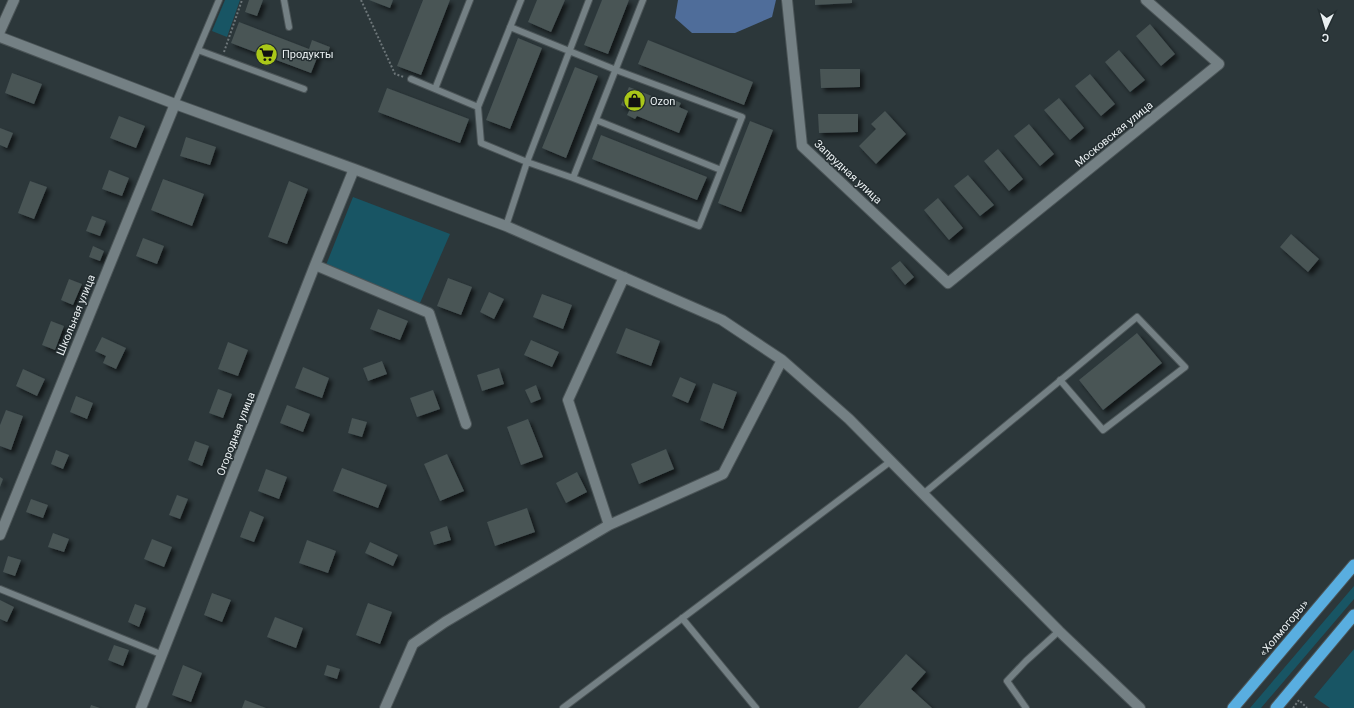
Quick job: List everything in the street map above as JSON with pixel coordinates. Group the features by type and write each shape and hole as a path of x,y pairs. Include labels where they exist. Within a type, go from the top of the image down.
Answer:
{"highway":[{"name":"«Холмогоры»","path":"1233,708 1354,565"},
{"path":"1276,708 1354,615"}],"street":[{"path":"0,31 14,0"},
{"name":"Запрудная улица","path":"787,0 802,146 948,283"},
{"name":"Московская улица","path":"948,283 1219,64 1146,0"},
{"path":"0,37 175,104 506,226 722,320 782,360 849,419 1059,631 1140,708"},
{"name":"Школьная улица","path":"0,535 175,104"},
{"name":"Огородная улица","path":"141,708 354,169"},
{"path":"315,265 429,313 466,424"},
{"path":"609,525 568,400 624,277"},
{"path":"385,708 413,644 445,622 609,525 723,474 782,360"}],"lane":[{"path":"175,104 219,0"},
{"path":"284,0 289,27"},
{"path":"435,89 470,0"},
{"path":"510,27 616,70 742,117 699,226 527,162 481,143 478,107 510,27 521,0"},
{"path":"506,226 527,162 589,0"},
{"path":"573,178 643,0"},
{"path":"198,50 304,89"},
{"path":"410,79 478,107"},
{"path":"596,120 721,170"},
{"path":"923,494 1060,380 1137,317 1185,367 1103,430 1060,380"},
{"path":"563,708 891,461"},
{"path":"0,590 163,654"},
{"path":"682,618 756,708"},
{"path":"1026,708 1007,681 1026,661 1059,631"}],"path":[{"path":"222,59 242,0"},
{"path":"362,0 395,74"},
{"path":"1293,708 1299,700 1307,708"}],"shaded area":[{"path":"225,0 240,0 227,37 212,31"},
{"path":"678,0 776,0 772,17 735,33 692,33 675,18"},
{"path":"353,197 450,234 420,303 326,265"},
{"path":"1354,586 1354,599 1261,708 1250,708"},
{"path":"1354,649 1354,708 1330,708 1314,697"}],"building":[{"path":"249,0 263,0 257,16 245,12"},
{"path":"369,0 393,0 390,8"},
{"path":"423,0 450,0 421,75 397,66"},
{"path":"537,0 565,0 551,32 528,22"},
{"path":"602,0 629,0 608,54 584,45"},
{"path":"815,0 852,0 852,3 815,5"},
{"path":"239,22 309,49 312,40 330,47 327,56 319,53 311,73 231,43"},
{"path":"1150,24 1175,54 1161,66 1136,36"},
{"path":"518,38 542,48 510,129 486,120"},
{"path":"648,40 753,82 744,105 638,64"},
{"path":"1119,50 1145,80 1130,92 1105,62"},
{"path":"575,67 598,76 566,158 542,148"},
{"path":"820,69 860,69 860,87 821,88"},
{"path":"12,73 42,84 34,104 5,93"},
{"path":"1090,74 1115,104 1101,116 1075,86"},
{"path":"629,87 672,104 674,100 681,103 679,107 688,111 679,133 637,116 635,119 627,115 630,109 621,105"},
{"path":"387,88 469,119 460,143 378,112"},
{"path":"1059,98 1084,128 1070,140 1044,110"},
{"path":"885,111 906,134 876,164 859,146 876,129 871,124"},
{"path":"818,114 858,114 858,132 819,133"},
{"path":"119,116 145,126 136,148 110,138"},
{"path":"750,121 773,130 741,212 718,203"},
{"path":"1029,124 1054,154 1040,166 1014,136"},
{"path":"0,128 13,133 7,148 0,145"},
{"path":"601,135 707,177 697,200 592,159"},
{"path":"186,137 216,147 210,165 180,156"},
{"path":"998,149 1023,179 1009,191 984,161"},
{"path":"109,170 129,178 122,196 102,189"},
{"path":"968,175 994,205 980,216 954,186"},
{"path":"163,179 204,194 192,226 151,210"},
{"path":"30,181 47,187 34,219 18,213"},
{"path":"289,181 308,189 287,244 268,237"},
{"path":"938,198 963,228 949,240 924,210"},
{"path":"92,216 106,221 100,236 86,231"},
{"path":"1291,234 1319,259 1308,272 1280,247"},
{"path":"143,238 164,246 157,264 136,256"},
{"path":"93,246 104,251 100,261 89,257"},
{"path":"900,261 914,277 905,285 891,268"},
{"path":"448,278 472,287 461,315 437,306"},
{"path":"69,279 82,284 73,305 61,300"},
{"path":"489,292 504,299 494,319 480,312"},
{"path":"542,294 572,305 563,329 533,317"},
{"path":"378,309 408,321 400,340 370,329"},
{"path":"51,321 64,326 55,350 42,345"},
{"path":"626,328 660,341 651,366 616,353"},
{"path":"1137,333 1162,363 1103,410 1079,380"},
{"path":"102,337 126,348 116,369 103,363 106,356 95,351"},
{"path":"531,340 559,352 552,367 524,355"},
{"path":"228,342 248,350 238,376 218,369"},
{"path":"382,361 387,374 368,381 363,368"},
{"path":"303,367 329,378 322,398 295,388"},
{"path":"499,368 504,384 482,391 477,375"},
{"path":"23,369 45,379 37,396 16,386"},
{"path":"680,377 696,384 688,403 672,396"},
{"path":"713,383 737,392 723,429 700,420"},
{"path":"536,385 541,399 531,403 525,390"},
{"path":"218,389 232,394 223,418 209,413"},
{"path":"433,390 440,409 417,417 410,398"},
{"path":"76,396 93,403 87,419 70,412"},
{"path":"287,405 310,414 303,432 280,423"},
{"path":"6,410 23,416 11,450 0,446 0,425"},
{"path":"352,418 367,422 362,437 348,433"},
{"path":"528,419 543,457 521,465 507,427"},
{"path":"195,441 209,446 202,466 188,460"},
{"path":"666,449 674,469 639,484 631,464"},
{"path":"56,450 69,455 63,469 51,464"},
{"path":"447,454 464,491 440,501 424,464"},
{"path":"342,468 387,485 378,508 333,491"},
{"path":"266,469 287,477 279,499 258,491"},
{"path":"577,472 587,492 566,503 556,483"},
{"path":"0,477 3,479 0,487"},
{"path":"177,495 188,499 180,519 169,515"},
{"path":"31,499 48,505 43,518 26,512"},
{"path":"527,508 535,532 495,546 487,522"},
{"path":"250,511 264,517 254,542 240,537"},
{"path":"447,526 451,540 434,545 430,532"},
{"path":"53,533 69,539 64,552 48,547"},
{"path":"152,539 172,547 164,567 144,559"},
{"path":"307,540 336,551 328,573 299,563"},
{"path":"370,542 398,555 393,566 365,553"},
{"path":"8,556 21,560 15,576 3,572"},
{"path":"212,593 231,600 222,622 204,615"},
{"path":"0,600 14,607 7,622 0,619"},
{"path":"368,603 392,612 380,644 356,635"},
{"path":"135,604 146,608 139,627 128,622"},
{"path":"275,617 303,628 296,648 267,637"},
{"path":"114,645 129,650 123,666 108,660"},
{"path":"906,654 926,672 911,689 932,708 858,708"},
{"path":"183,665 202,673 191,702 172,695"},
{"path":"327,665 340,669 337,679 324,675"},
{"path":"245,700 266,708 242,708"},
{"path":"91,705 100,708 90,708"}],"place":[{"name":"Продукты","path":"267,54"},
{"name":"Ozon","path":"635,101"}]}
